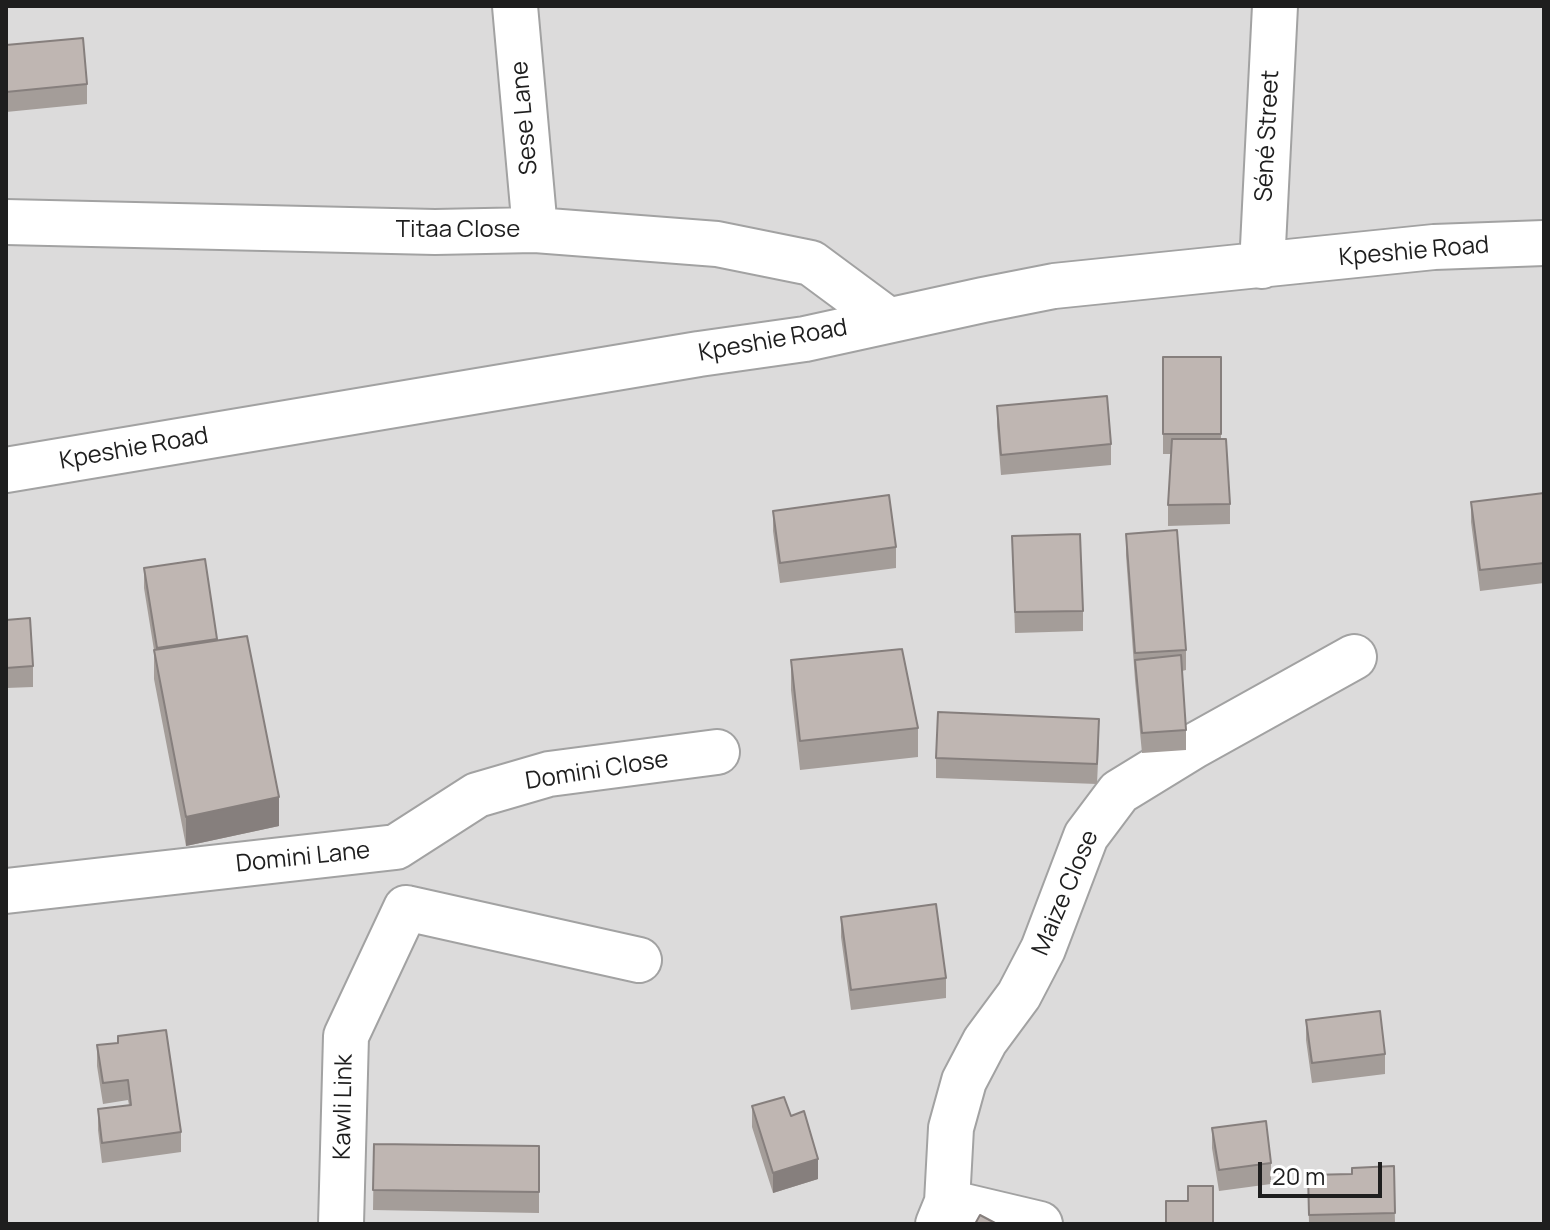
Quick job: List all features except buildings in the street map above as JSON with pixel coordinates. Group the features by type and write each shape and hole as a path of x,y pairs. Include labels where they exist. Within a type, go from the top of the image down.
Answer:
{"street":[{"name":"Sese Lane","path":"515,6 535,230"},
{"name":"Séné Street","path":"1262,266 1275,6"},
{"name":"Titaa Close","path":"6,222 419,231 535,230 717,244 811,263 888,320"},
{"name":"Kpeshie Road","path":"6,470 805,339 1054,286 1434,247 1544,243"},
{"name":"Maize Close","path":"942,1213 951,1128 964,1081 985,1041 1019,995 1043,949 1086,836 1119,792 1194,746 1354,657"},
{"name":"Domini Close","path":"396,847 477,795 549,774 717,752"},
{"name":"Domini Lane","path":"6,891 396,847 406,908"},
{"path":"406,908 639,960"},
{"name":"Kawli Link","path":"341,1224 346,1036 406,908"},
{"path":"942,1213 1040,1224"}],"shaded area":[{"path":"6,6 1544,6 1544,1224 6,1224"}]}
